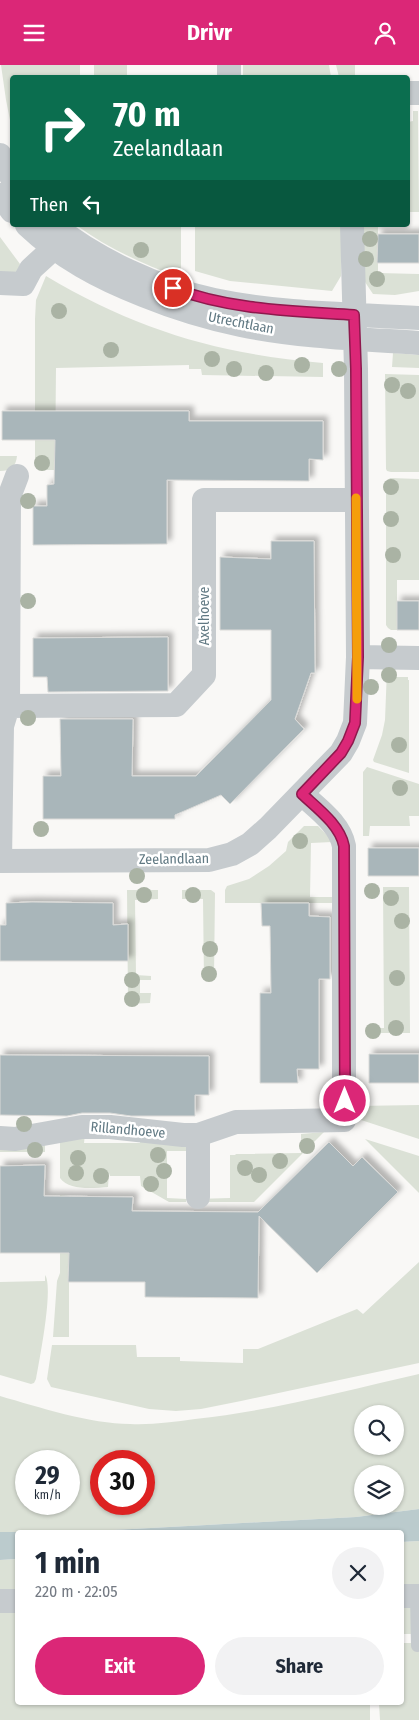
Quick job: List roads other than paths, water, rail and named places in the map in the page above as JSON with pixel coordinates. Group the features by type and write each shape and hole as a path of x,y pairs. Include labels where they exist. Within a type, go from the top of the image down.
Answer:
{"street":[{"path":"0,155 10,174"},
{"path":"0,195 10,208"},
{"name":"Utrechtlaan","path":"32,227 57,236 144,277 187,293 215,300 264,307 354,315 419,318"},
{"name":"Zeelandlaan","path":"0,861 209,860 232,854 250,844 302,794 341,753 348,741 355,723 358,657 352,227"},
{"path":"11,283 31,269 57,236"},
{"name":"Utrechtlaan","path":"57,236 76,264 118,285 163,303 211,318 242,325 315,336 419,343"},
{"path":"0,861 2,726 8,706 9,497 17,476"},
{"name":"Axelhoeve","path":"8,706 176,705 204,675 204,500 356,500"},
{"path":"358,657 419,658"},
{"name":"Rillandhoeve","path":"0,1138 15,1139 82,1127 110,1127 198,1135 236,1122 344,1120 343,838 338,830 302,794"},
{"path":"198,1135 198,1197"},
{"path":"0,1601 15,1601"}],"lane":[{"path":"412,1596 417,1646"}]}
